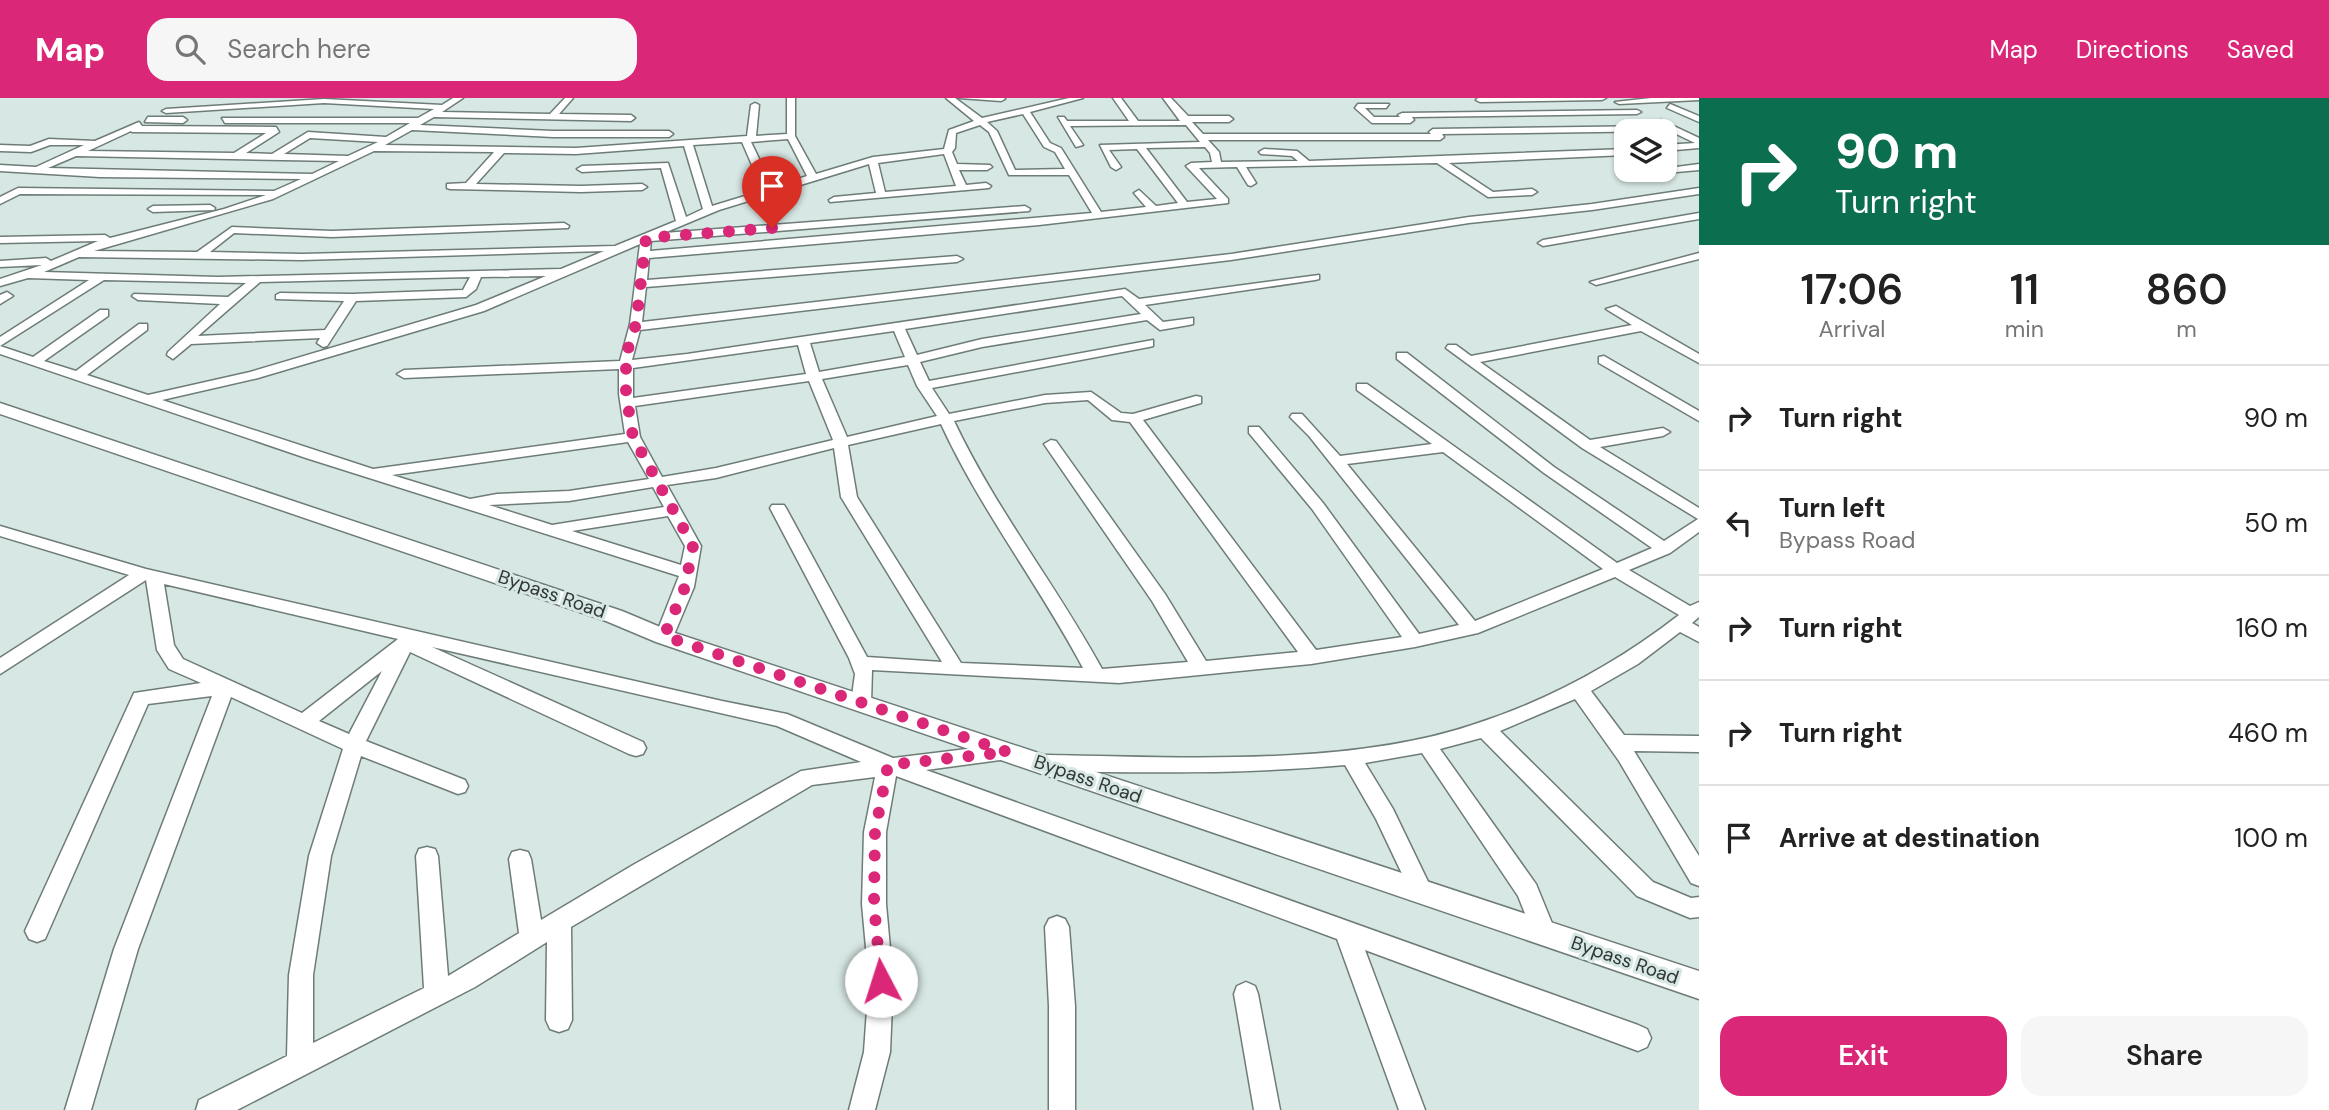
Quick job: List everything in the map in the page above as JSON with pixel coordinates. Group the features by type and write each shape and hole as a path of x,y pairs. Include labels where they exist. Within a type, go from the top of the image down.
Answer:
{"main road":[{"name":"Bypass Road","path":"0,408 614,615 664,636 861,703 1699,985"}],"street":[{"path":"33,170 132,130 195,98"},
{"path":"0,283 123,238 238,208 279,192 388,140 459,98"},
{"path":"552,117 569,98"},
{"path":"791,98 791,136 813,178"},
{"path":"950,98 993,131 1012,173 1023,178 1071,172"},
{"path":"963,98 1001,99 1008,115"},
{"path":"1116,98 1135,123"},
{"path":"1167,98 1214,152 1217,164"},
{"path":"1347,98 1372,120 1410,120 1402,115 1637,113"},
{"path":"1480,100 1602,98 1651,119"},
{"path":"1612,102 1699,98"},
{"path":"145,400 314,358 480,308 709,211 873,160 947,151 951,148 952,132 1024,110 1082,101"},
{"path":"166,111 324,102 442,107"},
{"path":"1050,104 1079,145"},
{"path":"755,105 749,136 763,193"},
{"path":"1358,106 1386,106"},
{"path":"1670,106 1699,120"},
{"path":"506,107 560,108"},
{"path":"1024,110 1046,145 1058,150 1099,216"},
{"path":"430,114 631,118"},
{"path":"1064,124 1229,119"},
{"path":"148,120 420,121"},
{"path":"1098,121 1113,145"},
{"path":"410,127 553,134 791,136"},
{"path":"1116,167 1103,147 1341,135 1346,139 1440,137 1433,132 1614,129"},
{"path":"132,130 276,130 236,156"},
{"path":"1677,130 1699,143"},
{"path":"1681,132 1699,132"},
{"path":"272,157 305,135 388,140"},
{"path":"372,148 576,151 647,147 749,136"},
{"path":"0,148 31,149 49,142 101,143"},
{"path":"290,157 315,142"},
{"path":"688,143 709,211"},
{"path":"1677,146 1699,143"},
{"path":"1139,145 1185,206"},
{"path":"1484,146 1503,159"},
{"path":"644,166 647,147"},
{"path":"468,187 501,150"},
{"path":"947,151 962,188"},
{"path":"1264,152 1294,153 1307,164"},
{"path":"76,153 351,158"},
{"path":"646,255 1099,216 1224,201 1185,166 1419,162 1614,153"},
{"path":"873,160 881,195"},
{"path":"1440,161 1491,195 1532,192"},
{"path":"1419,162 1437,175"},
{"path":"1156,166 1167,166"},
{"path":"1241,166 1251,183"},
{"path":"582,169 667,167 682,222"},
{"path":"955,167 987,167"},
{"path":"1677,169 1699,167"},
{"path":"0,168 100,174 314,176"},
{"path":"834,200 986,186"},
{"path":"450,187 642,187"},
{"path":"0,190 279,192"},
{"path":"0,201 18,191"},
{"path":"635,327 1150,267 1469,220 1699,191"},
{"path":"1139,193 1154,210"},
{"path":"1545,203 1559,210"},
{"path":"153,208 238,208"},
{"path":"646,238 1025,209"},
{"path":"945,215 954,229"},
{"path":"1543,243 1699,216"},
{"path":"200,255 232,230 332,234 564,226"},
{"path":"0,240 123,238"},
{"path":"646,238 635,327 626,355 627,403 633,437 693,546 689,573 664,636"},
{"path":"75,254 302,257 621,248"},
{"path":"1596,282 1699,256"},
{"path":"641,284 957,259"},
{"path":"0,264 60,261"},
{"path":"27,275 257,279 567,272"},
{"path":"280,297 352,298 466,293 477,274"},
{"path":"0,342 104,275"},
{"path":"1136,303 1315,277"},
{"path":"173,355 257,279"},
{"path":"404,374 626,365 1125,292 1160,326 1189,321"},
{"path":"138,296 232,301"},
{"path":"314,358 352,298"},
{"path":"1612,309 1693,350 1699,359"},
{"path":"34,361 104,313"},
{"path":"627,403 912,360 982,342 1150,316"},
{"path":"1104,322 1125,343"},
{"path":"898,326 924,386 946,419 967,464 1061,610 1097,676"},
{"path":"78,376 143,327"},
{"path":"1468,360 1643,327"},
{"path":"187,340 329,334"},
{"path":"803,341 813,375 841,441 849,497 956,670"},
{"path":"924,386 1149,343"},
{"path":"1452,348 1587,445 1699,514"},
{"path":"0,350 370,474 689,573"},
{"path":"1402,356 1515,445 1664,549"},
{"path":"1604,360 1699,417"},
{"path":"1362,387 1616,569 1690,615 1699,636"},
{"path":"467,504 497,499 569,496 716,473 841,441 1045,399 1091,396 1116,417 1134,418 1196,400"},
{"path":"1297,417 1314,433 1393,528 1472,629"},
{"path":"1134,418 1267,594 1311,657"},
{"path":"1254,430 1277,454 1333,527 1415,641"},
{"path":"1587,445 1663,432"},
{"path":"370,474 633,437"},
{"path":"1051,444 1159,598 1201,668"},
{"path":"1336,461 1447,447"},
{"path":"778,508 860,663 864,674 861,703"},
{"path":"550,530 673,510"},
{"path":"860,663 956,670 1119,676 1311,657 1415,641 1472,629 1664,549 1699,524"},
{"path":"0,531 149,575 410,640 780,719 888,765 1638,1038"},
{"path":"0,667 149,575"},
{"path":"149,575 161,615 164,648 176,664 354,745 458,786"},
{"path":"1039,762 1192,765 1368,756 1426,744 1532,711 1631,659 1690,615"},
{"path":"304,722 410,640"},
{"path":"300,1065 301,975 320,856 354,745 410,640"},
{"path":"410,640 636,748"},
{"path":"37,931 141,698 225,687"},
{"path":"78,1110 99,1026 149,877 225,687"},
{"path":"1577,687 1619,743 1699,876"},
{"path":"1484,728 1572,820 1645,890 1690,908 1699,907"},
{"path":"1619,743 1699,744"},
{"path":"1426,744 1528,891 1544,933"},
{"path":"209,1110 437,994 808,777 1008,752"},
{"path":"1351,757 1385,815 1422,892"},
{"path":"862,1110 877,1052 881,981 874,904 875,832 888,765"},
{"path":"427,856 437,994"},
{"path":"520,859 532,938"},
{"path":"559,922 559,1020"},
{"path":"1057,927 1062,1006 1062,1110"},
{"path":"1346,931 1412,1110"},
{"path":"1246,994 1267,1110"}],"route":[{"path":"772,228 646,238 646,257 636,324 626,355 626,394 633,437 693,546 685,587 664,636 1008,752 888,765 875,832 874,904 881,981"}]}
